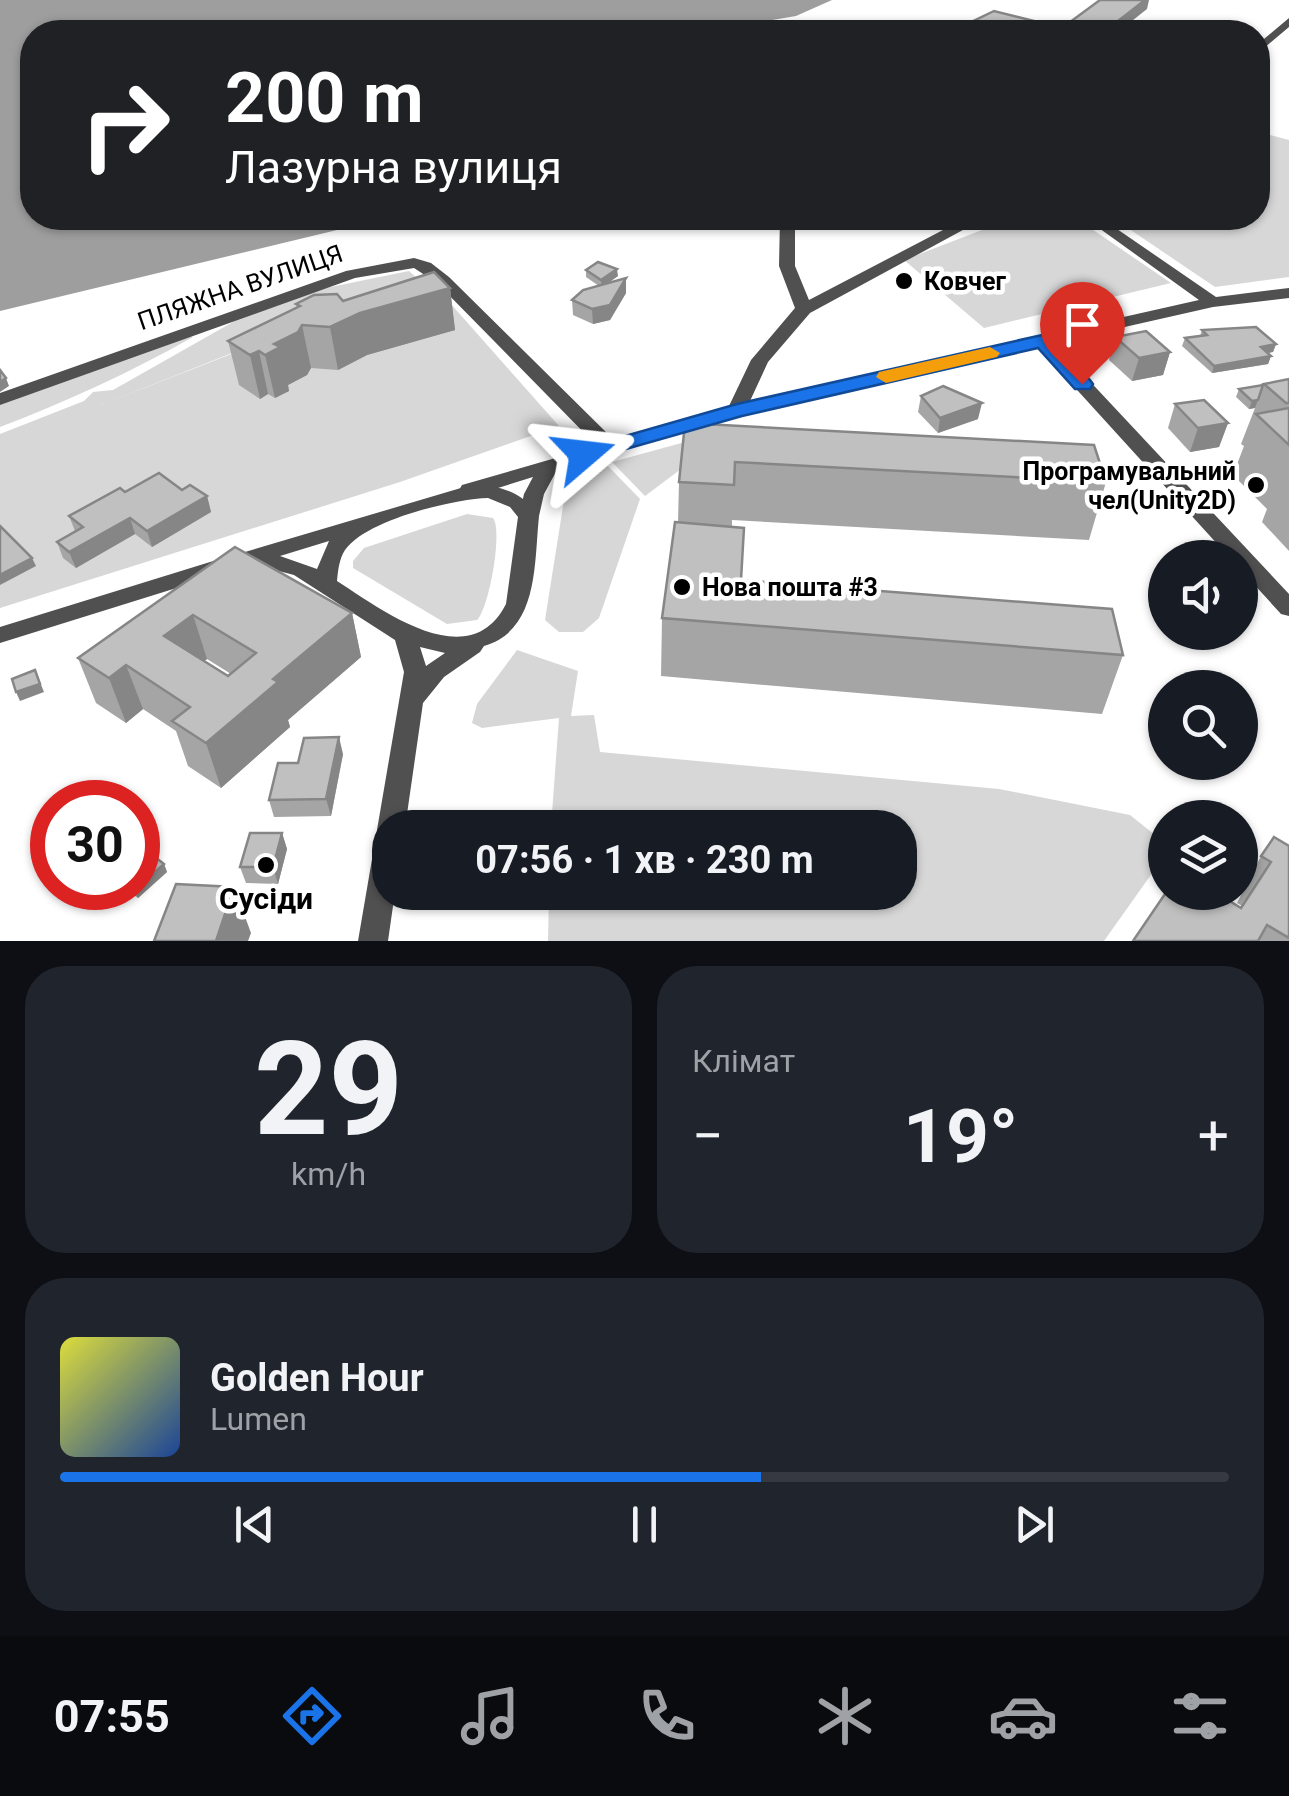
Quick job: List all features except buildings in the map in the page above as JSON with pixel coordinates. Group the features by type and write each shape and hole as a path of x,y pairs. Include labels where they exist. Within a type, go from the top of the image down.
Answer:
{"street":[{"path":"1270,39 1289,21"},
{"path":"787,230 788,266 804,309"},
{"path":"737,410 760,360 804,309 955,230"},
{"path":"1109,230 1213,302"},
{"name":"ПЛЯЖНА ВУЛИЦЯ","path":"0,399 322,284 388,265 414,262 443,280 609,447"},
{"path":"0,635 737,410 1213,302 1289,293"},
{"path":"1042,341 1289,608"},
{"path":"414,697 436,672 509,620 517,604 534,494 550,465"},
{"path":"468,490 508,497 521,504 529,516"},
{"path":"326,582 328,562 334,552 362,524"},
{"path":"253,557 285,562 326,582 405,635 451,646 486,637"},
{"path":"394,810 416,672 405,635"},
{"path":"373,941 378,910"}],"shaded area":[{"path":"0,0 832,0 796,16 772,20 20,20 20,230 337,230 0,311"},
{"path":"1270,135 1289,140 1289,277 1215,287 1131,230 1270,230"},
{"path":"982,230 1093,230 1171,283 984,328 904,260"},
{"path":"409,271 418,279 101,405 427,277 559,426 400,482 0,608 0,434 84,401 93,392 113,390 240,318 316,290"},
{"path":"193,337 74,397 0,427 0,403"},
{"path":"707,436 705,451 645,496 612,462"},
{"path":"606,464 640,499 599,618 583,632 559,632 545,620 568,475"},
{"path":"467,514 493,518 496,526 493,569 477,620 447,624 353,568 353,561 364,548"},
{"path":"517,650 578,671 571,716 594,715 600,752 999,789 1130,815 1148,829 1148,879 1104,941 548,941 549,910 917,910 917,810 552,810 559,718 482,728 472,723 477,704"}],"slow traffic":[{"path":"886,377 990,353"}],"place":[{"name":"Ковчег","path":"904,281"},
{"name":"Програмувальний чел(Unity2D)","path":"1256,485"},
{"name":"Нова пошта #3","path":"682,587"},
{"name":"Сусіди","path":"266,865"}],"route":[{"path":"584,454 737,410 1042,341 1082,384"}]}
